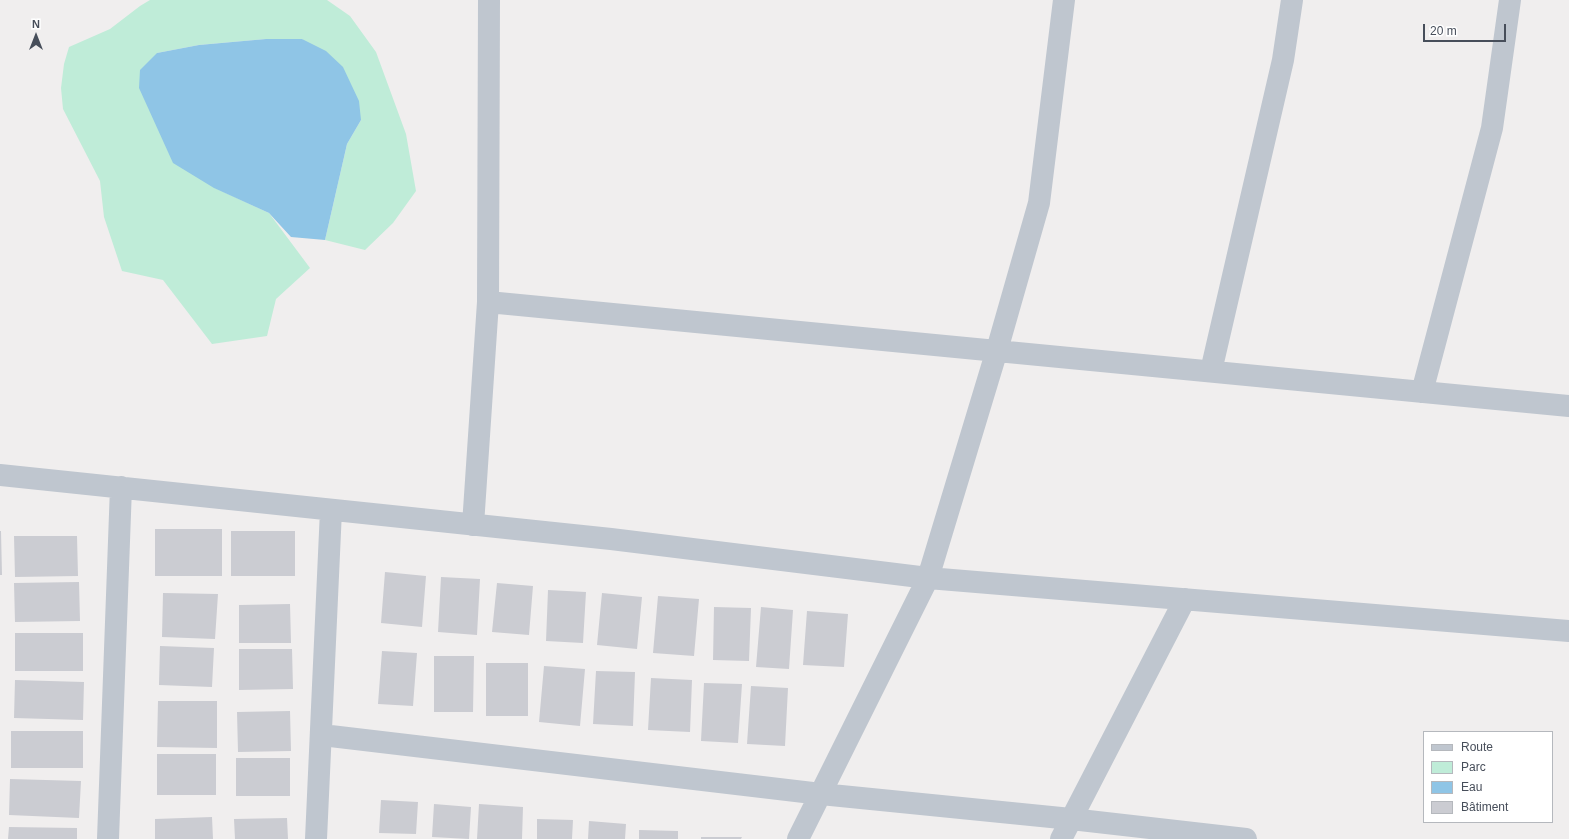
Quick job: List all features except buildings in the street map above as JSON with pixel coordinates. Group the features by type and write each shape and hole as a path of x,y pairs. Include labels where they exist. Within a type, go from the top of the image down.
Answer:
{"street":[{"path":"473,525 488,302 489,0"},
{"path":"798,839 822,794 928,578 997,350 1039,204 1064,0"},
{"path":"1211,371 1284,60 1292,0"},
{"path":"1422,392 1492,128 1510,0"},
{"path":"488,302 1569,406"},
{"path":"0,474 618,540 928,578 1569,631"},
{"path":"108,839 121,487"},
{"path":"316,839 322,735 331,510"},
{"path":"1061,839 1185,600"},
{"path":"322,735 822,794 1071,819 1246,839"}],"green space":[{"path":"150,0 327,0 350,16 376,52 406,134 416,191 393,223 365,250 325,240 347,144 361,120 302,39 266,39 199,45 157,53 215,188 269,213 310,268 276,299 267,336 212,344 163,280 122,271 104,217 100,181 63,109 61,88 64,64 69,47 110,29"}],"water":[{"path":"266,39 302,39 326,51 343,67 359,101 361,120 347,144 325,240 291,237 269,213 214,188 173,163 139,88 140,70 157,53 199,45"}]}
